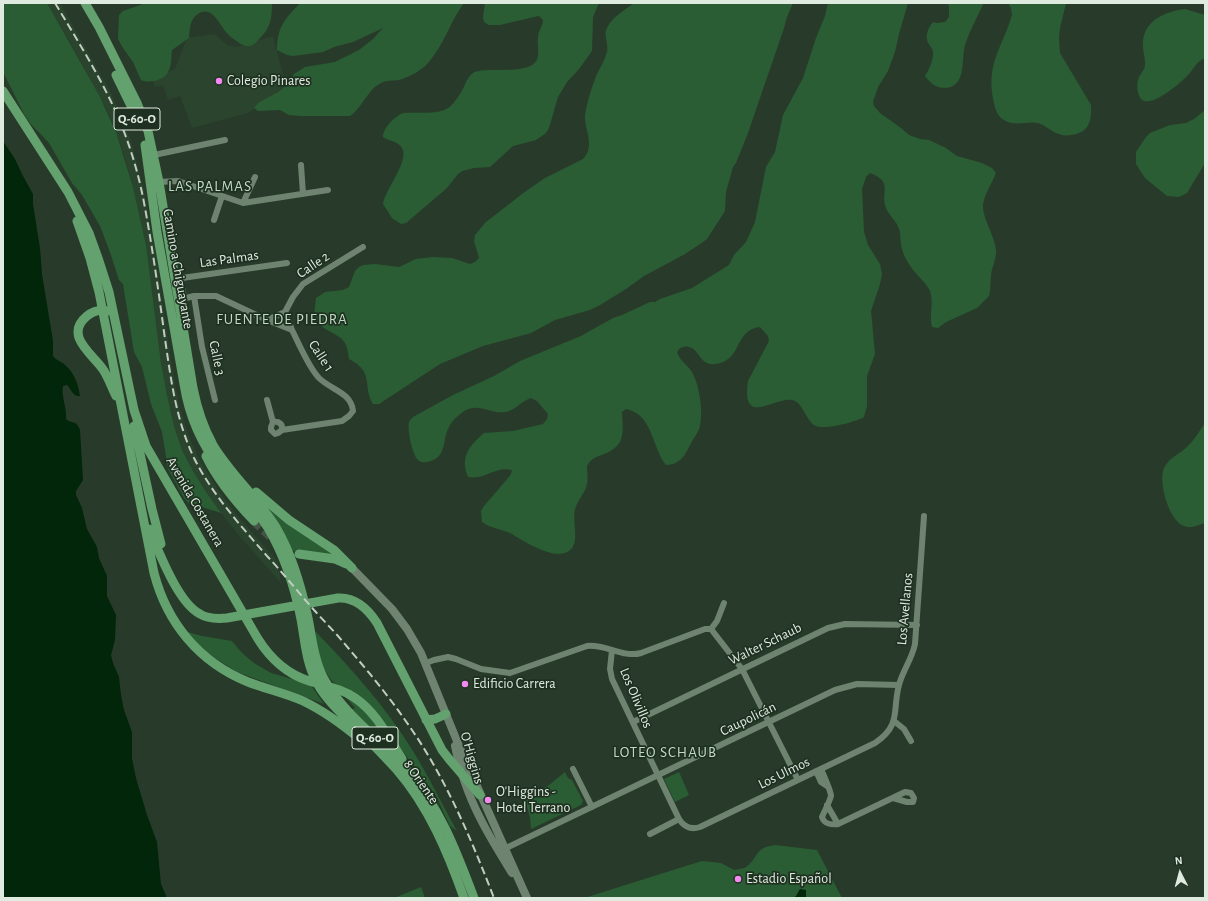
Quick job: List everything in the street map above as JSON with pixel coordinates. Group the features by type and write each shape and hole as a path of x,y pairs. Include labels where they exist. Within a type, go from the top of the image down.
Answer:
{"main road":[{"name":"Camino a Chiguayante","path":"78,3 96,35 140,126 148,160 154,214 185,390 190,410 198,432 211,454 222,469 258,508"},
{"name":"Camino a Chiguayante","path":"85,3 99,27 137,103 154,155 175,279 181,297 191,378 198,410 213,444 258,508"},
{"name":"Avenida Costanera","path":"3,91 72,198 89,232 104,274 132,403 142,435 150,453 258,639 266,651 283,668 308,681 337,689 350,695 363,704 379,722 419,785"},
{"name":"Avenida Costanera","path":"48,162 66,196 84,238 90,258 102,310 157,586 170,615 190,642 209,660 231,674 256,685 294,698 323,712 340,723 388,761"},
{"path":"168,290 181,297"},
{"path":"114,315 102,310 92,313 84,319 79,330 80,339 84,348 107,376 123,416"},
{"path":"132,403 132,419 150,503 170,574"},
{"path":"190,410 197,436 212,467 229,492 254,521"},
{"path":"233,471 284,516 329,546 352,568"},
{"path":"140,500 155,543 184,600 196,612 204,616 212,619 227,618 333,598 346,598 353,600 364,608 373,617 426,720 446,755 480,795"},
{"name":"Q-60-O","path":"258,508 295,584"},
{"path":"322,558 328,553 329,546"},
{"path":"299,554 338,560 352,568"},
{"name":"O'Higgins","path":"352,568 400,619 416,643 480,795 501,850"},
{"name":"8 Oriente","path":"295,584 309,622 316,657 323,676 331,691 397,759 419,785 440,818 451,840 474,898"},
{"name":"8 Oriente","path":"295,584 307,657 312,673 332,703 408,784 434,827 450,860 464,898"},
{"path":"426,720 435,719 446,714"},
{"name":"O'Higgins","path":"446,714 462,775 471,799 525,894"}],"street":[{"path":"154,155 225,140"},
{"path":"301,165 303,194"},
{"path":"243,203 255,177"},
{"path":"159,182 178,181 243,203 328,190"},
{"path":"214,220 222,196"},
{"name":"Calle 2","path":"286,312 292,297 303,284 363,247"},
{"name":"Las Palmas","path":"175,279 287,263"},
{"name":"Calle 3","path":"194,296 202,347 215,400"},
{"name":"Calle 1","path":"181,297 216,296 292,330 314,371 324,382 341,391 353,406 353,411 342,421 282,430"},
{"path":"267,320 286,312 292,330"},
{"path":"268,400 274,422"},
{"path":"274,422 280,423 282,426 282,430 278,434 273,432 270,427 274,422"},
{"name":"Los Avellanos","path":"894,721 899,685 912,656 915,644 924,516"},
{"path":"711,629 717,620 724,603"},
{"name":"Walter Schaub","path":"633,722 822,630 845,624 917,625"},
{"path":"426,664 448,657 481,669 510,673 587,646 596,646 630,655 638,654 705,629 711,629"},
{"path":"711,629 742,669 798,780"},
{"name":"Los Olivillos","path":"612,650 610,665 611,676 679,819"},
{"name":"Caupolicán","path":"501,850 842,687 866,684 899,685"},
{"path":"894,721 904,729 911,740"},
{"name":"Los Ulmos","path":"679,819 683,824 690,828 700,827 879,740 889,730 894,721"},
{"path":"573,769 592,807"},
{"path":"818,770 821,782 827,786 831,795 823,816 823,821 832,825 838,824 893,798"},
{"path":"827,805 838,824"},
{"path":"650,834 679,819"}],"shaded area":[{"path":"3,3 47,3 99,95 116,132 133,187 146,245 161,363 174,426 182,450 193,471 221,513 202,507 192,507 184,498 168,469 162,432 151,404 142,367 134,352 123,284 119,280 100,226 82,195 72,183 49,143 30,123 24,114 3,72"},
{"path":"47,3 60,3 110,91 130,138 143,186 154,247 174,380 180,409 188,434 198,457 218,490 235,513 278,562 281,583 242,539 213,503 182,450 174,426 167,395 161,363 146,245 125,158 109,114"},
{"path":"146,3 272,3 272,12 267,29 251,46 245,46 229,35 210,12 206,11 198,14 191,23 189,38 172,50 171,65 165,76 161,79 149,82 141,80 133,62 118,39 119,15 123,11"},
{"path":"300,3 464,3 434,56 425,66 407,77 399,80 385,81 376,86 350,116 300,116 289,115 280,110 258,111 254,108 258,103 278,92 287,85 294,74 305,67 335,62 359,50 373,39 383,28 353,42 334,47 323,52 293,56 287,55 277,50 278,35 286,19"},
{"path":"485,3 599,3 593,17 592,51 567,82 558,97 549,128 546,133 536,140 513,146 490,167 474,168 462,171 447,188 406,223 401,224 392,218 383,204 403,160 404,153 398,144 383,137 385,130 390,123 403,113 438,112 448,108 462,91 469,77 473,73 488,70 509,70 528,67 535,63 538,56 538,35 543,20 539,16 500,25 489,25 484,22 483,17"},
{"path":"634,3 793,3 748,133 733,167 726,192 725,211 707,239 685,254 644,276 626,289 590,310 555,320 531,333 483,346 440,364 379,404 373,404 368,391 367,380 362,369 349,359 346,346 342,339 324,328 314,315 316,298 325,292 343,290 349,287 355,271 363,265 375,264 399,267 416,259 433,257 452,258 470,264 475,262 479,258 474,241 475,235 486,222 545,178 583,159 587,154 589,143 585,115 593,84 607,52 606,30 615,17"},
{"path":"828,3 908,3 895,52 888,71 878,87 873,102 874,106 880,113 909,135 920,139 929,140 946,148 957,156 982,163 992,168 996,173 986,193 983,205 984,216 996,250 996,256 992,268 989,296 977,308 946,322 938,328 932,327 932,299 930,291 904,256 898,226 886,208 885,188 882,180 870,173 866,177 862,189 864,232 868,245 880,264 882,274 871,311 875,354 867,376 867,406 864,417 839,425 818,427 811,423 802,407 796,401 785,400 761,407 754,407 749,403 747,395 748,381 769,341 768,336 760,327 752,329 747,333 742,338 729,359 723,362 709,364 705,362 693,349 682,347 677,352 691,371 698,387 701,416 698,431 686,453 678,462 671,465 666,465 661,458 647,424 642,417 635,412 626,409 622,412 623,427 619,443 615,448 593,459 587,466 586,487 574,513 575,540 572,548 566,553 550,553 541,550 510,533 488,526 482,522 481,511 508,478 512,470 506,469 480,477 468,477 465,464 467,452 484,433 513,431 543,424 547,419 548,414 537,401 531,398 524,401 512,410 505,412 471,408 456,417 450,424 443,449 439,457 426,462 418,460 414,453 410,441 409,422 413,417 453,395 494,376 520,361 581,336 613,318 650,302 655,302 692,288 729,265 734,255 746,242 755,222 766,167 775,152 783,115 803,78 825,16"},
{"path":"947,3 984,3 965,45 960,78 957,83 945,88 934,85 925,76 933,57 933,50 927,40 928,32 933,22 945,22 949,17 949,6"},
{"path":"1008,3 1066,3 1060,28 1060,53 1091,105 1090,121 1086,129 1082,132 1071,135 1061,135 1037,123 1008,122 1002,119 997,113 994,105 992,89 993,67 1012,15 1011,8"},
{"path":"1185,9 1205,15 1205,58 1199,61 1188,75 1172,89 1154,100 1145,101 1139,95 1137,86 1145,66 1143,45 1144,34 1152,22 1158,18 1171,12"},
{"name":"Colegio Pinares","path":"215,34 227,45 237,47 273,36 286,86 248,113 192,128 180,96 168,100 163,85 155,87 152,78 175,69 187,38"},
{"path":"1205,110 1205,163 1187,193 1179,197 1167,196 1145,178 1136,164 1136,152 1150,133 1170,125 1186,123 1194,119"},
{"path":"3,141 15,159 33,194 42,274 53,341 53,356 64,364 70,371 77,382 79,391 80,396 78,396 74,394 67,385 63,386 66,419 76,423 80,430 83,480 76,491 76,495 82,508 87,529 97,547 99,558 107,576 107,596 116,615 115,640 111,655 119,677 124,710 132,732 132,758 136,778 157,842 161,884 167,898 3,898"},
{"path":"1205,423 1205,523 1187,527 1179,523 1169,509 1162,482 1164,468 1173,458 1189,445"},
{"path":"265,505 337,556 303,553 289,550"},
{"path":"184,631 202,636 232,641 242,653 254,663 271,673 310,684 324,704 237,672 207,653"},
{"path":"315,631 342,659 380,703 403,735 457,831 450,826 436,796 398,745 347,689 334,683 329,677 317,657"},
{"path":"345,696 371,717 389,745 351,710 355,708"},
{"path":"565,772 568,778 572,780 583,801 581,805 531,829 530,817 524,797 548,786"},
{"path":"679,772 689,795 675,802 664,779"},
{"name":"Estadio Español","path":"775,845 817,850 842,898 584,898 702,861 721,863 734,870 743,868 750,863 763,848"},
{"path":"421,887 425,898 394,898"},
{"path":"800,889 806,890 806,898 793,898 796,896"}],"tunnel":[{"path":"254,521 272,538"}],"railway":[{"path":"55,3 108,96 125,134 133,158 143,195 175,400 178,414 194,458 209,484 227,509 355,656 405,720 432,762 444,784 466,829 494,898"}],"place":[{"name":"Colegio Pinares","path":"219,81"},
{"name":"Edificio Carrera","path":"465,684"},
{"name":"O'Higgins - Hotel Terrano","path":"488,800"},
{"name":"Estadio Español","path":"738,879"}],"district":[{"name":"LAS PALMAS","path":"210,186"},
{"name":"FUENTE DE PIEDRA","path":"282,319"},
{"name":"LOTEO SCHAUB","path":"665,752"}]}
